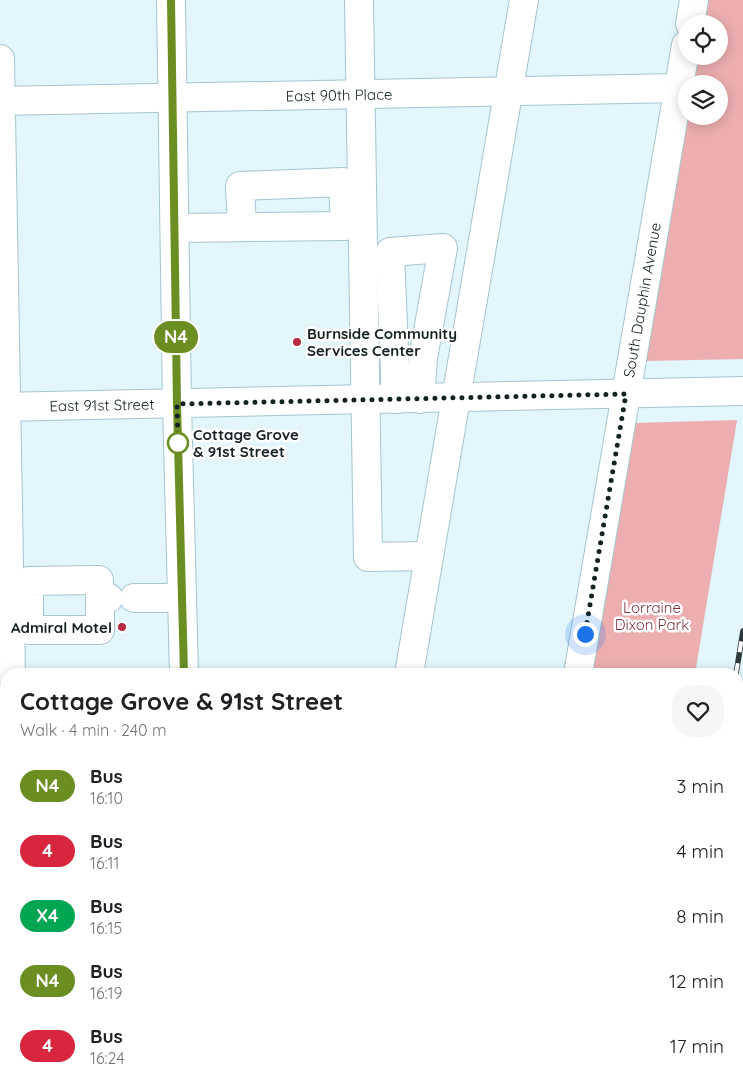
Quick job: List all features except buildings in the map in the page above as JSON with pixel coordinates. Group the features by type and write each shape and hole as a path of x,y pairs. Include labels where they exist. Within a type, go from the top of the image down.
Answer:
{"street":[{"path":"171,0 177,404 184,668"},
{"path":"358,0 368,557 429,556"},
{"path":"410,668 524,0"},
{"path":"692,15 694,0"},
{"path":"0,59 4,559 11,668"},
{"name":"East 90th Place","path":"0,101 678,88"},
{"name":"South Dauphin Avenue","path":"579,668 678,94"},
{"path":"174,228 242,227"},
{"path":"363,243 483,240"},
{"path":"443,248 423,358 408,399 390,252 443,248"},
{"name":"East 91st Street","path":"3,407 743,391"},
{"path":"114,598 182,598"}],"green space":[{"path":"708,0 743,0 743,359 645,361 686,125 728,125 728,75 696,75 697,65 728,65 728,15 706,15"},
{"name":"Lorraine Dixon Park","path":"737,420 696,668 591,668 633,423"}],"railway":[{"path":"737,668 743,631"}],"bus line":[{"name":"N4","path":"171,0 177,404 184,668"}],"place":[{"name":"Burnside Community Services Center","path":"297,342"},
{"name":"Cottage Grove & 91st Street","path":"178,443"},
{"name":"Admiral Motel","path":"122,627"}],"route":[{"path":"178,443 177,404 626,394 585,634"}]}
